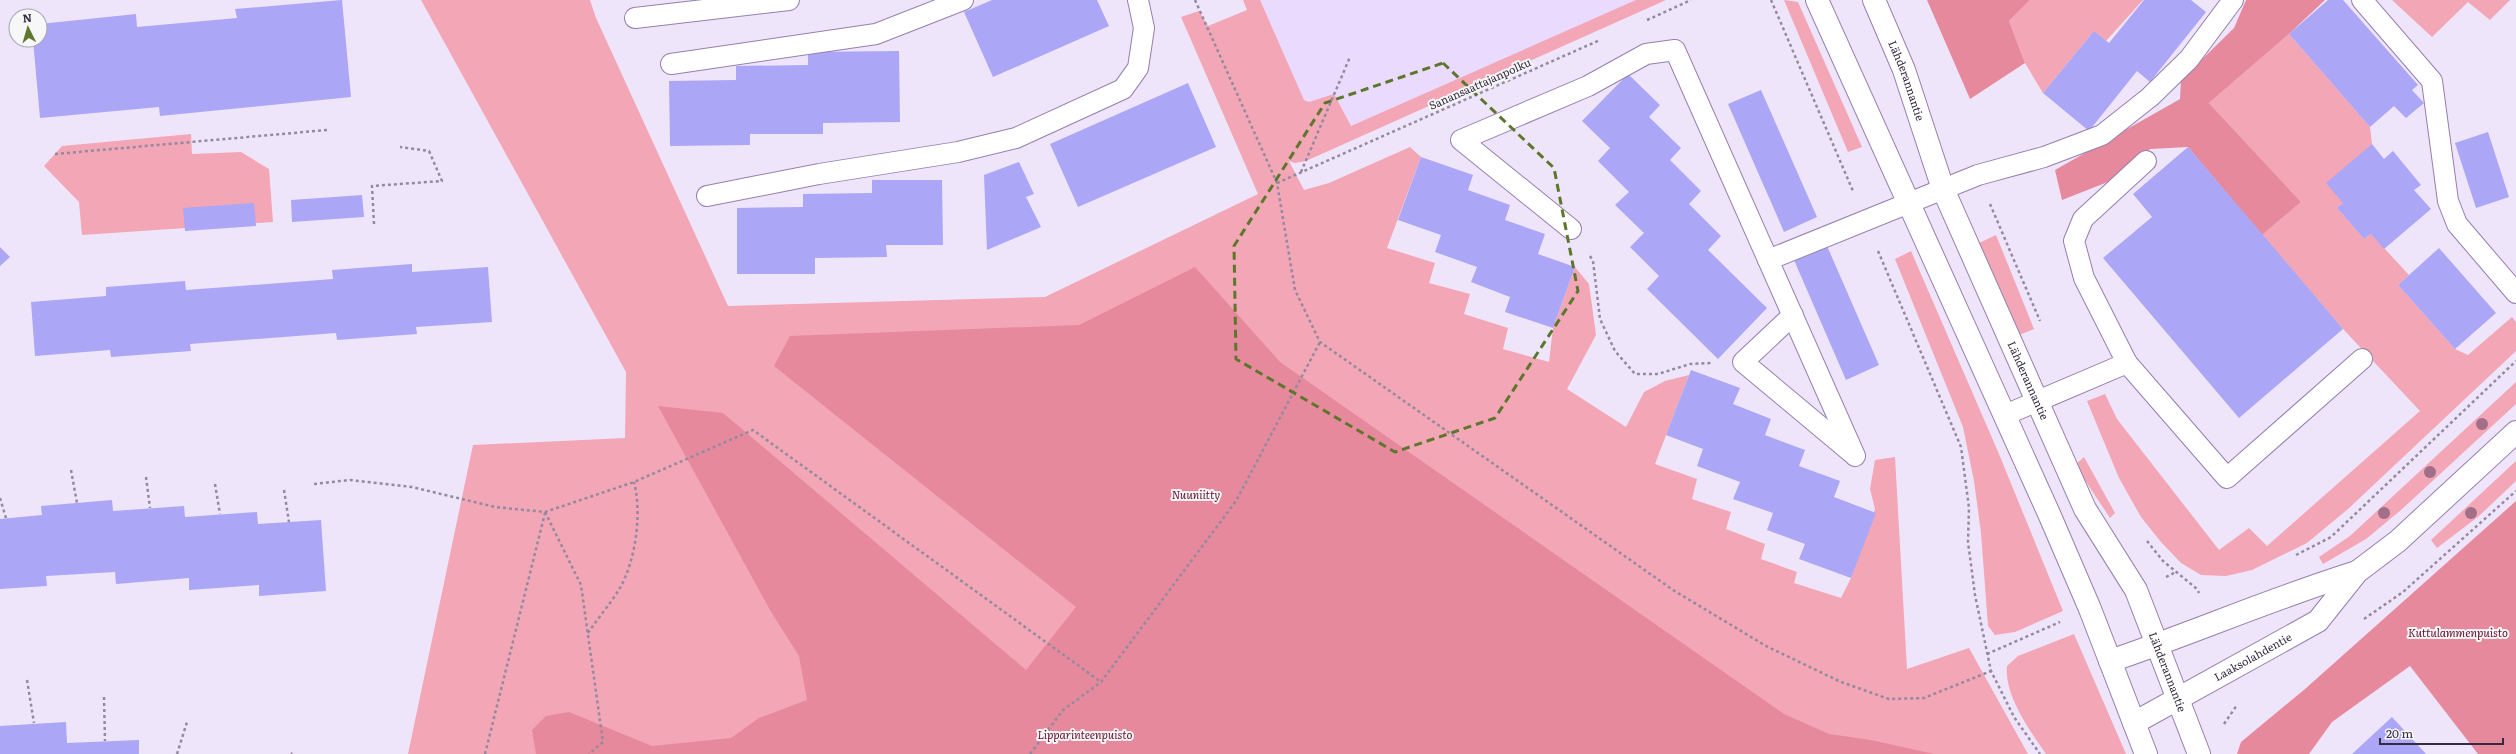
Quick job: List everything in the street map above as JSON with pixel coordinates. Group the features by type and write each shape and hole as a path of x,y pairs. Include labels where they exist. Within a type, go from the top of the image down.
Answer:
{"main road":[{"path":"1817,0 1908,204 2005,415 2087,602 2146,754"},
{"name":"Lähderannantie","path":"1874,0 1904,70 1943,190 2036,402 2086,509 2136,590 2180,700 2199,754"},
{"name":"Laaksolahdentie","path":"2134,723 2180,700 2318,621 2357,572 2398,541 2516,432"},
{"name":"Laaksolahdentie","path":"2110,661 2158,645 2297,591 2357,572"}],"lane":[{"path":"635,18 789,0"},
{"path":"671,64 876,34 963,0"},
{"path":"707,196 819,174 958,152 1016,138 1123,89 1138,68 1144,28 1138,0"},
{"path":"1768,260 1978,175 2044,156 2102,135 2150,97 2188,59 2233,0"},
{"path":"2362,0 2432,81 2448,201 2457,224 2516,293"},
{"path":"1571,229 1461,140 1588,86 1646,54 1675,50 1768,260 1793,316 1855,456 1743,362 1793,316"},
{"path":"2146,161 2083,218 2074,241 2084,278 2128,363 2227,478 2362,359"},
{"path":"2005,415 2128,363"}],"path":[{"path":"1194,0 1277,183 1295,290 1320,342 1673,590 1766,646 1841,682 1889,699 1924,698 1991,670"},
{"path":"1640,22 1691,0"},
{"path":"1771,0 1961,447 1969,508 1968,542 1975,596 1991,670 2014,717 2040,754"},
{"name":"Sanansaattajanpolku","path":"1277,183 1604,38"},
{"path":"1301,172 1350,57"},
{"path":"55,154 327,130"},
{"path":"374,224 372,186 442,181 429,151 400,147"},
{"path":"1571,229 1585,244 1593,261 1600,319 1615,351 1635,374 1658,374 1690,364 1743,362"},
{"path":"1030,754 1063,710 1101,682 1236,500 1320,342"},
{"path":"2291,558 2331,537 2516,360"},
{"path":"314,484 358,480 412,487 495,508 545,512 634,482 753,430 1101,682"},
{"path":"71,470 78,503"},
{"path":"146,477 150,508"},
{"path":"588,634 620,587 636,539 638,499 634,482"},
{"path":"215,484 220,514"},
{"path":"284,490 289,522"},
{"path":"2363,619 2403,592 2516,491"},
{"path":"0,498 6,518"},
{"path":"545,512 580,585 603,742 589,754"},
{"path":"485,754 545,512"},
{"path":"26,680 34,723"},
{"path":"104,697 105,741"},
{"path":"177,754 187,722"}],"highlighted area":[{"path":"1443,63 1554,168 1578,291 1495,418 1395,452 1236,359 1234,246 1325,103"}],"shaded area":[{"path":"1249,0 1662,0 1314,151"}],"green space":[{"name":"Nuuniitty","path":"421,0 590,0 596,18 728,306 1045,297 1258,194 1181,17 1199,11 1208,26 1247,10 1243,0 1260,0 1304,100 1309,102 1334,94 1351,126 1636,0 1666,0 1306,161 1295,163 1289,161 1304,190 1329,183 1410,147 1421,157 1387,248 1435,263 1429,283 1470,294 1464,314 1508,328 1503,349 1549,362 1553,328 1575,267 1589,284 1596,335 1567,389 1626,427 1644,392 1665,381 1689,375 1655,464 1697,479 1692,499 1731,512 1726,529 1765,544 1761,559 1797,572 1794,583 1841,598 1851,578 1875,509 1870,489 1875,460 1895,457 1907,669 1969,648 2028,754 408,754 473,445 625,438 626,372"},
{"path":"1784,0 1798,2 1862,147 1848,152"},
{"path":"1927,0 2030,0 2009,21 2025,63 1970,99"},
{"path":"2030,0 2143,0 2106,41 2094,31 2043,93 2025,63 2009,21"},
{"path":"2246,0 2325,0 2289,34 2209,103 2301,202 2262,235 2188,147 2150,149 2118,178 2062,200 2055,170 2180,99 2181,80 2234,28"},
{"path":"2392,0 2510,0 2490,20 2468,2 2432,37"},
{"path":"2289,34 2370,127 2372,144 2343,203 2337,208 2364,239 2371,234 2409,275 2398,285 2455,349 2468,355 2512,317 2516,322 2516,351 2348,509 2307,543 2252,570 2226,576 2201,575 2181,563 2161,542 2141,517 2119,478 2087,401 2105,394 2117,419 2219,550 2249,528 2267,546 2420,411 2343,329 2262,235 2301,202 2209,103"},
{"path":"191,134 192,154 241,152 269,169 273,222 82,235 79,202 44,166 62,146"},
{"path":"1996,235 2034,329 2019,335 1979,243"},
{"path":"1911,251 1999,454 2063,611 2015,632 1995,635 1988,626 1981,533 1974,481 1963,427 1895,259"},
{"name":"Lipparinteenpuisto","path":"1195,267 1280,362 1784,714 1829,734 1871,740 1934,754 536,754 532,730 546,716 569,712 652,746 731,738 759,718 807,700 799,656 770,610 658,406 723,413 1026,670 1076,607 774,366 790,336 1079,325"},
{"path":"2516,382 2516,404 2401,510 2366,539 2323,564 2319,557 2350,536"},
{"path":"2084,457 2115,513 2110,518 2075,465"},
{"path":"2516,461 2516,481 2479,516 2437,548 2431,540"},
{"name":"Kuttulammenpuisto","path":"2516,501 2516,754 2478,754 2410,666 2332,722 2309,754 2237,754 2241,742 2305,689"},
{"path":"2074,634 2126,754 2046,754 2026,724 2014,701 2007,677 2007,666 2018,656"}],"building":[{"path":"342,0 351,97 160,116 159,107 40,118 34,48 48,48 48,23 136,14 137,27 237,18 235,9"},
{"path":"992,0 1097,0 1109,26 993,77 964,12"},
{"path":"2144,0 2191,0 2206,12 2150,82 2137,71 2089,131 2043,93 2094,31 2109,43"},
{"path":"2328,0 2343,0 2418,85 2412,90 2424,103 2406,118 2394,106 2370,127 2289,34"},
{"path":"899,51 900,122 823,123 823,134 750,134 750,145 670,146 669,81 736,80 736,66 808,65 808,52"},
{"path":"1628,74 1660,105 1649,117 1681,148 1670,160 1701,191 1689,204 1721,236 1708,250 1767,308 1718,359 1647,289 1659,276 1630,247 1644,233 1615,205 1629,192 1598,161 1610,148 1582,121"},
{"path":"1188,83 1216,147 1078,207 1050,144"},
{"path":"1761,90 1817,217 1784,232 1728,104"},
{"path":"2488,132 2509,197 2476,208 2455,143"},
{"path":"2372,144 2384,159 2393,151 2421,185 2414,190 2431,209 2384,249 2371,234 2364,239 2337,208 2343,203 2326,183"},
{"path":"2188,147 2343,329 2239,418 2103,258 2152,217 2133,194"},
{"path":"1421,157 1473,175 1468,190 1510,205 1505,220 1545,234 1538,254 1575,267 1553,328 1505,312 1510,297 1471,282 1477,267 1435,252 1441,235 1398,220"},
{"path":"1019,162 1034,194 1026,197 1041,227 987,250 984,175"},
{"path":"872,180 942,180 943,245 886,245 887,257 815,258 815,274 737,274 737,208 803,207 803,194 872,193"},
{"path":"362,195 364,217 292,222 291,200"},
{"path":"254,203 256,226 185,231 183,208"},
{"path":"1827,246 1879,365 1846,380 1794,260"},
{"path":"0,247 10,257 0,266"},
{"path":"2439,248 2496,313 2455,349 2398,285"},
{"path":"412,264 412,272 488,267 492,322 416,327 417,334 337,340 336,333 190,344 191,351 111,357 110,350 35,356 31,302 106,296 106,287 185,281 186,290 333,279 332,270"},
{"path":"1691,370 1740,388 1733,404 1771,419 1765,435 1805,450 1799,466 1840,481 1834,497 1876,513 1851,578 1799,559 1805,544 1767,530 1773,513 1733,499 1740,482 1697,466 1703,449 1666,435"},
{"path":"112,500 113,511 184,506 185,517 257,512 258,524 321,520 326,591 259,596 259,585 189,590 189,578 116,584 115,572 46,576 47,586 0,589 0,519 42,515 41,506"},
{"path":"2392,717 2426,754 2352,754"},
{"path":"66,722 67,743 139,740 139,754 0,754 0,726"}]}
